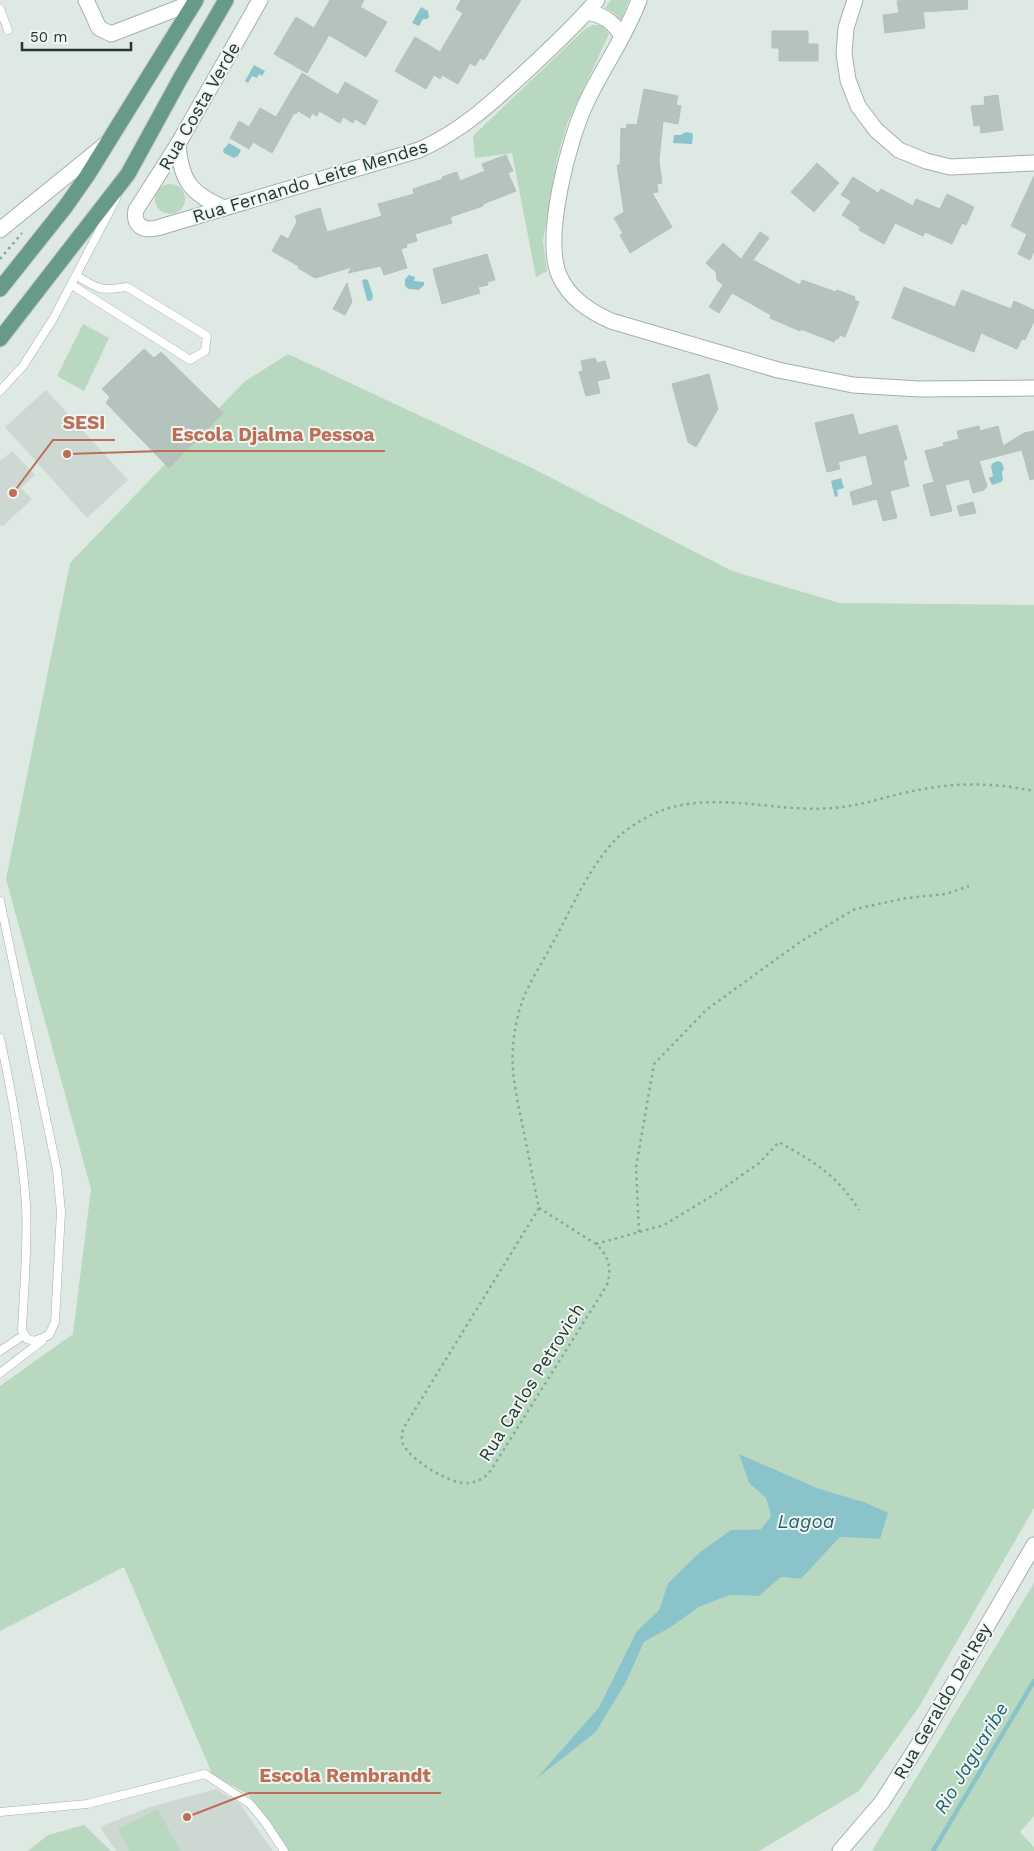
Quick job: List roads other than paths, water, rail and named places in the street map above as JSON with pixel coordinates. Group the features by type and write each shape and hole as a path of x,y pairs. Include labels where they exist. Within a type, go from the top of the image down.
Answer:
{"main road":[{"path":"0,338 128,174 180,78 226,0"},
{"path":"0,289 66,206 110,141 195,1"}],"street":[{"path":"86,0 99,28 111,34 195,1"},
{"name":"Rua Costa Verde","path":"136,210 178,144 260,0"},
{"name":"Rua Fernando Leite Mendes","path":"136,210 134,217 137,224 142,229 149,230 419,150 443,139 492,102 587,12 597,0"},
{"path":"639,0 622,36 586,102 574,130 564,168 556,220 555,255 558,274 566,288 579,302 592,313 611,321 778,370 818,379 888,388 1034,388"},
{"path":"855,0 846,28 844,54 848,80 858,106 876,130 899,150 926,161 950,167 1034,163"},
{"path":"587,12 598,14 608,19 622,36"},
{"path":"0,230 110,141"},
{"path":"178,144 180,164 187,181 196,193 224,208"},
{"name":"Rua Geraldo Del'Rey","path":"843,1849 882,1802 915,1750 1034,1544"}],"lane":[{"path":"0,9 8,30"},
{"path":"0,391 23,366 53,319 77,276 128,174"},
{"path":"72,285 190,360 205,351 207,336 158,304 127,287 107,290 99,289 77,276"},
{"path":"0,901 57,1170 61,1212 55,1322 50,1335 0,1373"},
{"path":"0,1038 15,1114 26,1204 22,1330 24,1335 35,1342 50,1335"},
{"path":"0,1351 24,1335"},
{"path":"0,1812 87,1804 205,1774 250,1804 265,1822 284,1851"}],"water":[{"path":"421,7 428,11 429,17 423,19 419,26 412,23"},
{"path":"254,65 265,71 262,76 259,74 257,78 252,76 248,83 245,81"},
{"path":"686,132 693,135 692,144 673,143 674,135"},
{"path":"229,143 241,150 238,156 234,158 224,153 223,150"},
{"path":"409,275 415,277 414,281 424,282 424,285 419,290 409,289 405,286 405,279"},
{"path":"364,279 368,280 373,296 372,300 369,301 367,300 362,281"},
{"path":"998,461 1002,463 1004,469 1002,472 1003,480 992,485 989,478 993,476 991,466"},
{"path":"841,478 844,488 837,490 838,496 835,497 831,481"},
{"name":"Lagoa","path":"739,1454 817,1488 864,1502 888,1513 880,1539 840,1537 801,1579 781,1577 759,1596 730,1595 699,1607 671,1627 644,1642 626,1682 596,1732 536,1779 599,1707 637,1631 659,1610 668,1583 700,1552 731,1530 761,1529 771,1516 766,1498 749,1483"}],"waterway":[{"name":"Rio Jaguaribe","path":"933,1851 1034,1681"}],"place":[{"name":"Escola Djalma Pessoa","path":"67,454"},
{"name":"SESI","path":"13,493"},
{"name":"Escola Rembrandt","path":"187,1817"}]}
